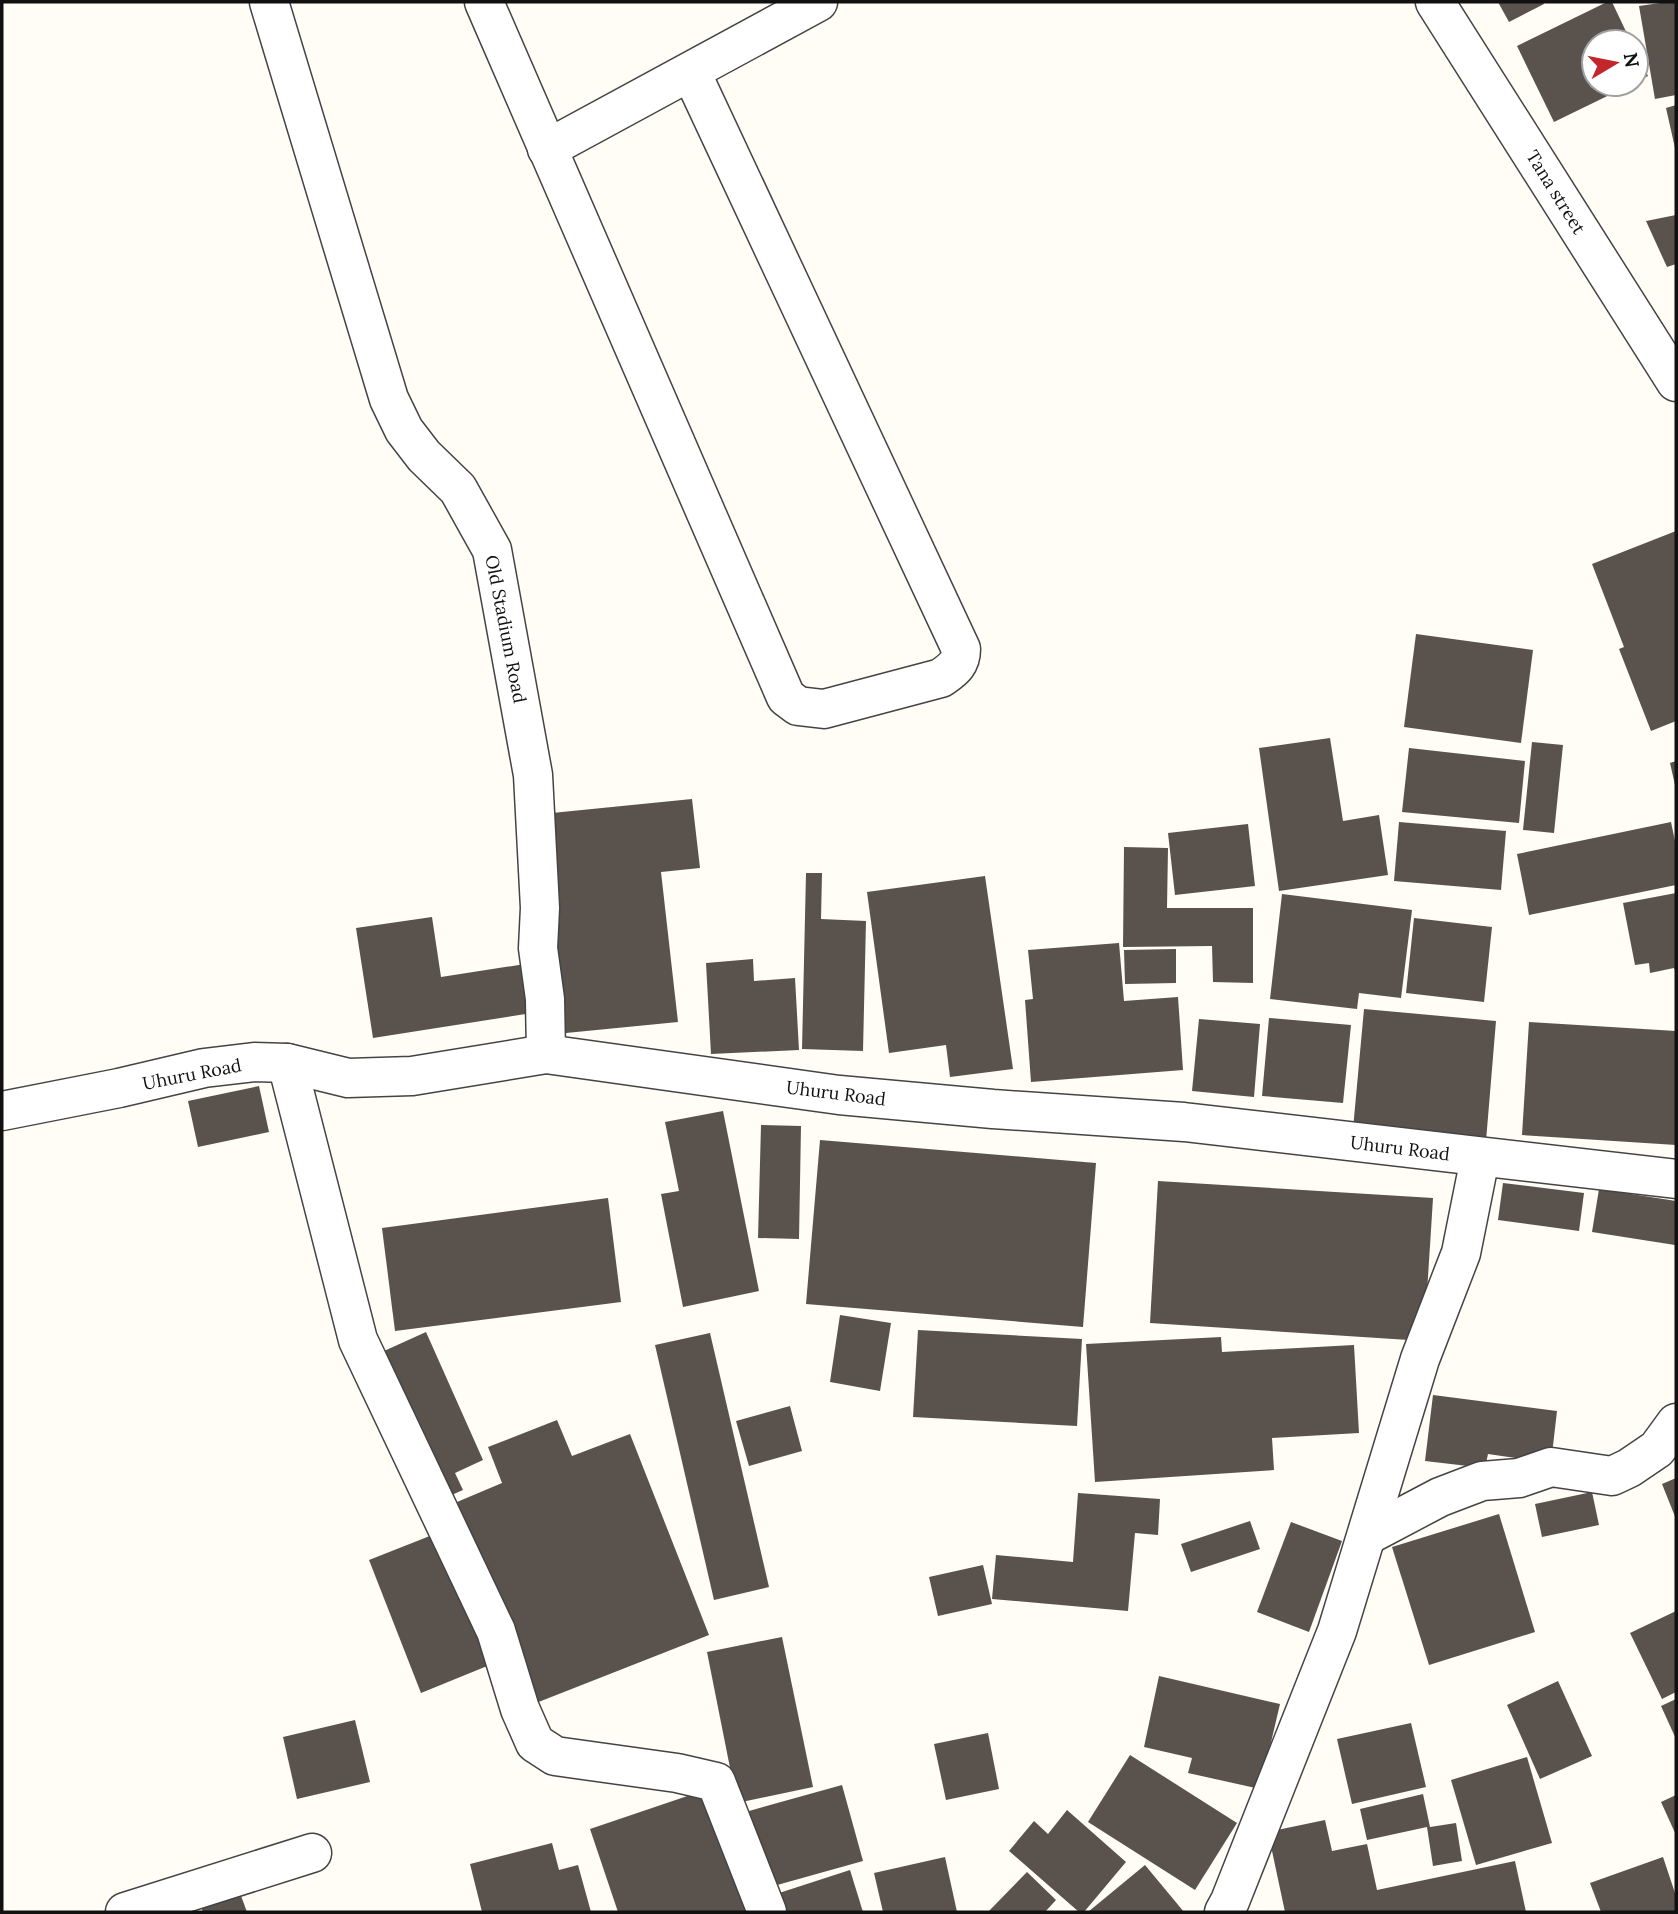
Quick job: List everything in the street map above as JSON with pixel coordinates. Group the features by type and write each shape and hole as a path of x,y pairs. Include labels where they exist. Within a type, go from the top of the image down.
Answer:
{"street":[{"name":"Old Stadium Road","path":"269,2 389,399 410,439 458,489 492,550 533,775 540,908 538,948 545,999 546,1054"},
{"path":"484,2 786,697 799,706 824,709 940,678 956,668 961,659 961,649 691,72"},
{"path":"547,149 818,2"},
{"name":"Tana street","path":"1436,2 1676,382"},
{"name":"Uhuru Road","path":"2,1111 204,1068 254,1062 287,1063 348,1078 412,1076 546,1054 838,1095 1184,1122 1676,1179"},
{"path":"287,1063 358,1340 496,1631 520,1709 535,1744 555,1756 677,1773 716,1782 767,1912"},
{"path":"1224,1912 1337,1631 1420,1359 1461,1253 1480,1158"},
{"path":"1368,1535 1440,1497 1482,1481 1519,1478 1551,1467 1612,1476 1657,1449 1676,1423"},
{"path":"125,1912 312,1853"}],"building":[{"path":"1498,2 1543,2 1544,4 1509,22"},
{"path":"1607,2 1612,2 1624,28 1580,28 1580,98 1603,98 1554,122 1517,46"},
{"path":"1676,2 1676,95 1655,99 1650,70 1650,28 1643,28 1639,6"},
{"path":"1676,105 1676,148 1675,148 1666,108"},
{"path":"1676,215 1676,264 1667,267 1646,221"},
{"path":"1676,531 1676,721 1651,731 1619,649 1624,647 1592,564"},
{"path":"1416,634 1533,650 1521,743 1404,727"},
{"path":"1330,738 1343,821 1379,815 1388,875 1279,891 1259,748"},
{"path":"1532,742 1563,745 1554,833 1523,830"},
{"path":"1409,748 1525,761 1519,823 1402,812"},
{"path":"1676,761 1676,785 1675,785 1670,763"},
{"path":"692,799 700,868 661,872 678,1022 566,1033 542,814"},
{"path":"1399,822 1506,831 1501,890 1394,881"},
{"path":"1671,822 1676,846 1676,885 1529,915 1517,854"},
{"path":"1248,824 1255,886 1175,895 1168,833"},
{"path":"1124,847 1168,848 1167,908 1253,908 1253,983 1213,982 1212,946 1123,947"},
{"path":"806,873 822,873 821,919 866,921 863,1051 802,1049"},
{"path":"985,876 1013,1069 950,1077 946,1045 889,1053 867,892"},
{"path":"1676,893 1676,973 1674,968 1650,973 1649,963 1635,965 1623,903"},
{"path":"1282,894 1412,910 1401,998 1359,993 1357,1009 1270,999"},
{"path":"432,917 441,977 525,964 532,1013 373,1038 356,928"},
{"path":"1414,918 1492,927 1484,1002 1406,993"},
{"path":"1119,943 1124,1001 1178,997 1183,1070 1031,1082 1025,1000 1033,999 1028,950"},
{"path":"1176,949 1176,983 1125,984 1124,950"},
{"path":"753,959 754,981 795,978 799,1050 711,1054 706,963"},
{"path":"1364,1009 1496,1021 1486,1141 1353,1129"},
{"path":"1269,1018 1351,1025 1343,1103 1262,1096"},
{"path":"1199,1019 1260,1024 1254,1097 1192,1091"},
{"path":"1529,1022 1676,1031 1676,1145 1522,1135"},
{"path":"259,1086 269,1132 198,1147 188,1101"},
{"path":"723,1111 759,1291 683,1307 661,1194 679,1191 665,1122"},
{"path":"761,1125 801,1126 799,1239 758,1238"},
{"path":"820,1140 1096,1163 1083,1327 806,1304"},
{"path":"1158,1181 1433,1198 1424,1341 1150,1323"},
{"path":"1503,1183 1584,1193 1579,1231 1498,1220"},
{"path":"1599,1189 1676,1201 1675,1245 1592,1232"},
{"path":"608,1198 621,1302 395,1331 382,1228"},
{"path":"840,1315 891,1323 880,1391 830,1382"},
{"path":"918,1330 1082,1339 1077,1426 913,1417"},
{"path":"426,1332 483,1460 455,1473 463,1490 438,1501 373,1356"},
{"path":"710,1333 769,1587 714,1600 655,1345"},
{"path":"1221,1337 1222,1352 1354,1345 1359,1433 1272,1438 1274,1470 1095,1482 1086,1344"},
{"path":"1433,1395 1557,1411 1551,1463 1488,1454 1485,1468 1425,1461"},
{"path":"790,1406 802,1451 749,1466 736,1421"},
{"path":"557,1420 572,1456 630,1434 709,1635 536,1703 457,1502 502,1483 488,1447"},
{"path":"1676,1478 1676,1519 1662,1484"},
{"path":"1592,1492 1599,1525 1542,1537 1535,1504"},
{"path":"1078,1493 1160,1499 1158,1535 1135,1533 1128,1611 992,1599 996,1555 1073,1562"},
{"path":"1499,1514 1535,1632 1429,1665 1392,1547"},
{"path":"1250,1521 1260,1549 1191,1572 1181,1544"},
{"path":"1291,1522 1342,1541 1309,1632 1257,1612"},
{"path":"445,1530 497,1662 421,1693 369,1560"},
{"path":"983,1565 992,1604 938,1616 929,1577"},
{"path":"1676,1611 1676,1692 1662,1699 1630,1633"},
{"path":"782,1637 813,1787 737,1803 707,1652"},
{"path":"1159,1676 1280,1704 1260,1789 1188,1773 1192,1758 1144,1747"},
{"path":"1558,1681 1592,1756 1540,1779 1507,1705"},
{"path":"1676,1699 1676,1739 1661,1706"},
{"path":"355,1720 370,1782 297,1799 283,1737"},
{"path":"1411,1723 1426,1787 1352,1804 1337,1739"},
{"path":"988,1733 999,1789 946,1800 934,1744"},
{"path":"1130,1755 1237,1823 1195,1890 1088,1822"},
{"path":"1527,1757 1552,1843 1476,1865 1451,1780"},
{"path":"842,1785 863,1861 770,1887 749,1811"},
{"path":"711,1788 753,1912 618,1912 590,1829"},
{"path":"1423,1794 1430,1827 1456,1823 1462,1861 1433,1866 1427,1827 1367,1840 1360,1809"},
{"path":"1676,1795 1676,1835 1661,1802"},
{"path":"1067,1810 1126,1862 1084,1912 1079,1912 1009,1851 1034,1821 1048,1834"},
{"path":"1325,1820 1332,1851 1367,1844 1377,1890 1515,1861 1526,1912 1285,1912 1268,1832"},
{"path":"552,1843 559,1870 578,1865 591,1912 482,1912 470,1864"},
{"path":"945,1857 957,1912 883,1912 874,1873"},
{"path":"1663,1857 1676,1896 1676,1912 1601,1912 1590,1883"},
{"path":"1145,1865 1184,1912 1088,1912"},
{"path":"850,1870 863,1912 782,1912 776,1894"},
{"path":"1027,1872 1056,1900 1045,1912 988,1912"},
{"path":"237,1885 247,1912 203,1912 197,1898"}]}
